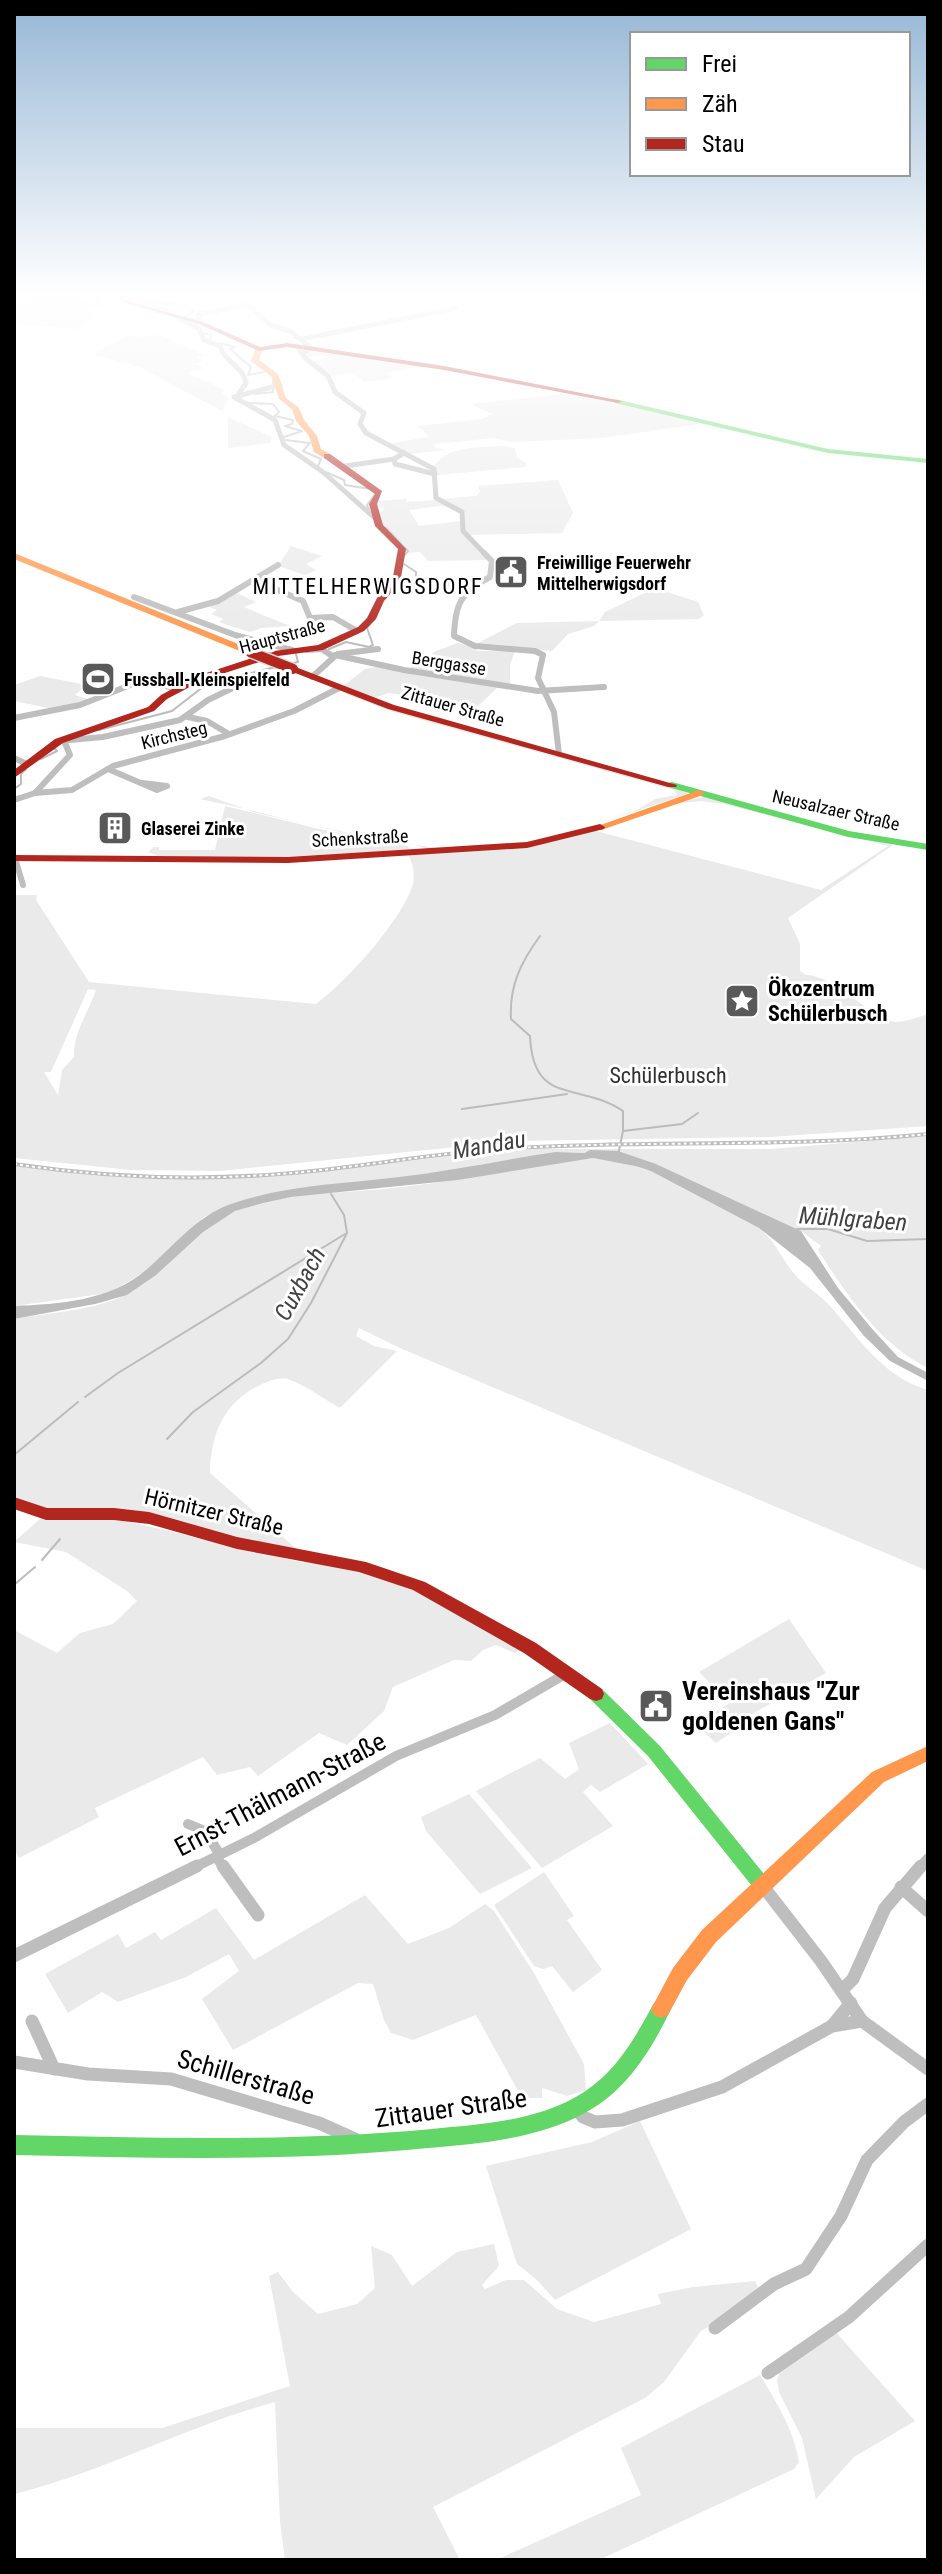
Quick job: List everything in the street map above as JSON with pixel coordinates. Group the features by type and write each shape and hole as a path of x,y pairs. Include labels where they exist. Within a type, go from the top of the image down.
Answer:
{"street":[{"path":"262,413 277,422 284,445 305,457 352,496 358,508 376,519"},
{"path":"297,413 313,436 317,450 338,459 379,493 373,504 376,519"},
{"path":"364,413 360,424 366,433 430,465 435,474 436,498 462,512 463,531 492,561 490,577 474,585 455,610 454,638 475,646 539,652 543,657 538,678 554,712 559,754"},
{"path":"671,413 840,453 928,461"},
{"path":"345,466 394,459 404,453"},
{"path":"394,459 402,467 435,474"},
{"name":"Hauptstraße","path":"14,775 20,761 151,709 178,689 200,678 292,650 327,651 370,622 376,606 399,576 398,559 402,547 381,528 376,519"},
{"name":"Zittauer Straße","path":"14,556 168,614 250,652 400,710 699,793"},
{"path":"168,614 206,607 257,581 278,565"},
{"path":"257,581 303,601 310,618 333,617 357,631"},
{"path":"394,586 426,583 474,585"},
{"path":"134,597 168,614 292,650"},
{"path":"217,638 235,635"},
{"path":"312,677 327,651 378,649"},
{"name":"Berggasse","path":"327,651 404,670 543,691 604,687"},
{"path":"14,718 81,706 112,696 143,680 178,689"},
{"path":"188,717 203,703 243,683"},
{"name":"Kirchsteg","path":"14,800 35,793 72,790 108,769 229,734 294,711 339,688"},
{"path":"35,793 70,755 62,742 110,737 188,717 207,721 229,734"},
{"path":"108,769 142,783"},
{"name":"Neusalzaer Straße","path":"699,793 848,834 928,847"},
{"name":"Schenkstraße","path":"23,885 14,858 288,860 527,845 572,836 699,793"},
{"name":"Hörnitzer Straße","path":"14,1503 46,1514 114,1514 149,1518 237,1543 310,1556 398,1578 517,1641 567,1673"},
{"path":"567,1673 612,1707 654,1751 762,1885 862,2021 928,2069"},
{"name":"Ernst-Thälmann-Straße","path":"14,1956 218,1856 396,1756 495,1715 567,1673"},
{"name":"Zittauer Straße","path":"14,2145 238,2149 365,2144 498,2131 576,2108 605,2089 633,2060 690,1959 709,1936 878,1777 925,1758"},
{"path":"188,1824 205,1831 258,1915"},
{"path":"842,1990 853,1979 885,1908 928,1858"},
{"path":"901,1887 928,1911"},
{"path":"832,2026 851,2003"},
{"path":"32,2021 54,2069"},
{"path":"576,2108 583,2117 595,2122 622,2120 722,2087 832,2026 862,2021"},
{"name":"Schillerstraße","path":"14,2062 88,2074 171,2079 319,2123 365,2144"},
{"path":"715,2328 774,2284 806,2269 841,2216 867,2160 904,2122 928,2104"},
{"path":"768,2373 849,2317 928,2245"}],"green space":[{"path":"662,413 707,423 602,438 511,442 494,438 434,444 435,448 445,450 410,454 386,444 429,437 418,426 482,419 492,414"},
{"path":"228,417 272,437 270,443 228,448"},
{"path":"515,448 517,457 526,463 526,467 437,475 434,466 448,454 465,449"},
{"path":"558,480 573,513 562,533 467,535 461,527 465,516 463,512 439,499 476,496 480,492 478,486"},
{"path":"406,499 406,502 437,500 448,505 409,510 419,526 461,521 462,531 490,560 428,561 420,552 405,553 405,545 383,527 377,515 385,509 376,506 378,501"},
{"path":"291,546 322,556 306,564 316,570 305,575 278,566"},
{"path":"655,588 698,602 704,615 699,619 599,621 605,612"},
{"path":"235,592 256,602 244,607 290,626 250,632 219,622 223,619 211,614 217,610 209,607"},
{"path":"599,621 594,626 568,634 552,651 474,645 517,623"},
{"path":"458,643 477,651 515,651 510,665 510,686 407,670 436,651"},
{"path":"380,666 421,676 499,686 477,707 389,693 374,698 343,686 365,669"},
{"path":"40,676 87,685 75,695 93,701 58,710 14,701 14,685"},
{"path":"338,691 687,792 687,794 582,829 639,809 655,799 677,795 674,790 390,711"},
{"path":"209,796 245,809 222,804 200,799"},
{"name":"Schülerbusch","path":"705,797 893,845 788,918 800,944 800,971 829,982 887,1020 900,1022 928,1014 928,1126 771,1137 514,1141 220,1171 131,1170 14,1158 14,895 37,895 36,900 89,982 316,1004 370,952 404,904 413,881 408,854 528,846 680,801","holes":["701,801 724,804 888,846 821,890 596,831 674,804","88,989 96,990 78,1031 74,1057 62,1070 58,1095 44,1072 51,1072"]},
{"path":"225,806 408,846 409,849 288,859 158,856 148,852 154,847 159,847 159,850 215,850"},
{"path":"562,835 545,841 428,850 415,845 437,848 524,842"},
{"path":"928,1136 928,1368 894,1346 879,1332 840,1284 818,1250 821,1246 801,1231 656,1164 586,1153 555,1152 457,1170 272,1193 232,1204 204,1217 146,1271 109,1293 14,1306 14,1166 101,1176 217,1179 279,1176 513,1149 771,1149"},
{"path":"593,1158 645,1168 759,1228 797,1277 826,1302 873,1356 898,1376 928,1390 928,1571 359,1328 356,1336 374,1346 397,1351 340,1408 290,1380 271,1381 247,1392 228,1410 213,1445 210,1473 300,1552 170,1521 55,1512 14,1498 14,1319 87,1307 127,1294 155,1274 208,1227 238,1210 258,1204 298,1196 425,1184"},
{"path":"41,1518 113,1518 305,1563 309,1561 373,1575 400,1583 436,1600 521,1650 515,1653 496,1645 483,1650 471,1661 454,1660 393,1687 384,1711 347,1745 319,1733 258,1776 250,1767 217,1775 203,1757 95,1808 99,1817 19,1858 14,1849 14,1630 57,1653 80,1633 113,1624 137,1601 127,1591 66,1552 14,1542"},
{"path":"789,1619 826,1673 743,1719 737,1729 716,1743 695,1724 730,1703 699,1672"},
{"path":"610,1723 648,1764 600,1792 591,1785 583,1792 613,1826 542,1868 476,1791 540,1758 565,1779 579,1769 569,1743"},
{"path":"469,1794 532,1868 480,1894 426,1831 421,1817"},
{"path":"544,1872 574,1916 567,1920 602,1970 573,1992 552,1966 543,1969 534,1966 494,1905"},
{"path":"365,1895 408,1944 449,1928 485,1904 494,1911 534,1973 584,2064 586,2090 567,2096 542,2088 542,2098 522,2098 476,2015 413,2040 391,2033 373,1984 358,1983 233,2050 202,1999 239,1971 229,1954 186,1977 118,2002 102,1992 68,2013 45,1974 118,1934 126,1948 155,1932 161,1940 216,1908 254,1960"},
{"path":"640,2121 691,2229 555,2300 517,2264 486,2166 592,2142"},
{"path":"494,2244 499,2266 482,2285 485,2289 506,2280 524,2280 557,2309 594,2322 661,2304 658,2294 693,2287 755,2281 759,2289 701,2331 664,2382 645,2398 433,2507 460,2560 285,2560 280,2522 275,2402 209,2423 80,2474 14,2494 14,2428 162,2428 290,2386 269,2276 278,2272 293,2292 318,2314 357,2304 375,2288 371,2246 392,2255 412,2286 457,2252"},
{"path":"833,2329 915,2421 854,2457 816,2499 802,2438 779,2392 777,2380 781,2368"},
{"path":"760,2375 793,2439 799,2462 794,2469 599,2560 496,2560 641,2495 621,2448"}],"shaded area":[{"path":"555,1152 586,1153 656,1164 801,1231 838,1288 874,1331 898,1357 928,1373 928,1381 890,1361 864,1336 810,1268 759,1228 645,1168 593,1158 458,1180 291,1197 263,1203 235,1211 203,1232 156,1275 127,1295 14,1319 14,1306 66,1302 117,1288 146,1270 206,1216 231,1204 293,1189 418,1175"}],"waterway":[{"path":"278,413 275,416 293,420 292,424 285,426 302,431 284,437"},
{"path":"285,440 310,443 303,451 321,459 318,466"},
{"path":"326,472 344,480 345,485 370,489"},
{"path":"369,509 367,505 375,494"},
{"path":"386,528 408,551 404,556"},
{"path":"404,564 416,572 416,582"},
{"path":"329,649 346,642 369,647 373,645 367,628 370,624"},
{"path":"306,652 323,651"},
{"path":"290,664 298,662 296,654"},
{"path":"99,730 172,711 208,683 276,667"},
{"path":"41,759 57,751 54,748"},
{"path":"14,789 21,784 21,774 26,769"},
{"path":"540,936 518,975 512,996 511,1019 530,1036 533,1058 549,1083 606,1102 623,1111 623,1131"},
{"path":"462,1109 567,1094"},
{"path":"623,1131 682,1124 698,1113"},
{"path":"618,1155 623,1131"},
{"name":"Mandau","path":"590,1154 618,1155 651,1167"},
{"name":"Cuxbach","path":"167,1439 193,1412 261,1363 288,1339 311,1303 347,1233 344,1215 331,1194"},
{"name":"Mühlgraben","path":"797,1229 828,1229 867,1241 928,1239"},
{"path":"85,1397 118,1373 345,1234"},
{"path":"14,1455 78,1402"},
{"path":"42,1560 60,1539"},
{"path":"15,1584 35,1567"}],"railway":[{"path":"14,1164 113,1175 247,1176 516,1148 825,1141 928,1134"}],"traffic: fast":[{"path":"669,413 828,451 928,461"},
{"path":"672,785 848,834 928,847"},
{"path":"596,1694 654,1751 762,1885"},
{"path":"14,2145 284,2148 391,2142 512,2128 560,2115 603,2090 626,2066 661,2009"}],"traffic: slow":[{"path":"297,413 313,436 317,450 327,456"},
{"path":"14,556 250,652"},
{"path":"600,827 699,793"},
{"path":"661,2009 680,1974 709,1936 878,1777 928,1753"}],"traffic: jam":[{"path":"14,775 59,741 151,709 164,697 200,678 277,653 320,648 361,629 371,619 380,600 396,583 402,549 379,526 373,504 379,493 327,456"},
{"path":"250,652 293,669"},
{"path":"293,669 391,707 672,785"},
{"path":"14,858 288,860 527,845 600,827"},
{"path":"14,1503 46,1514 114,1514 149,1518 237,1543 360,1566 419,1586 530,1648 596,1694"}],"place":[{"name":"Freiwillige Feuerwehr Mittelherwigsdorf","path":"511,572"},
{"name":"Fussball-Kleinspielfeld","path":"98,679"},
{"name":"Glaserei Zinke","path":"115,828"},
{"name":"Ökozentrum Schülerbusch","path":"742,1001"},
{"name":"Vereinshaus \"Zur goldenen Gans\"","path":"656,1706"}],"district":[{"name":"MITTELHERWIGSDORF","path":"368,586"}]}
